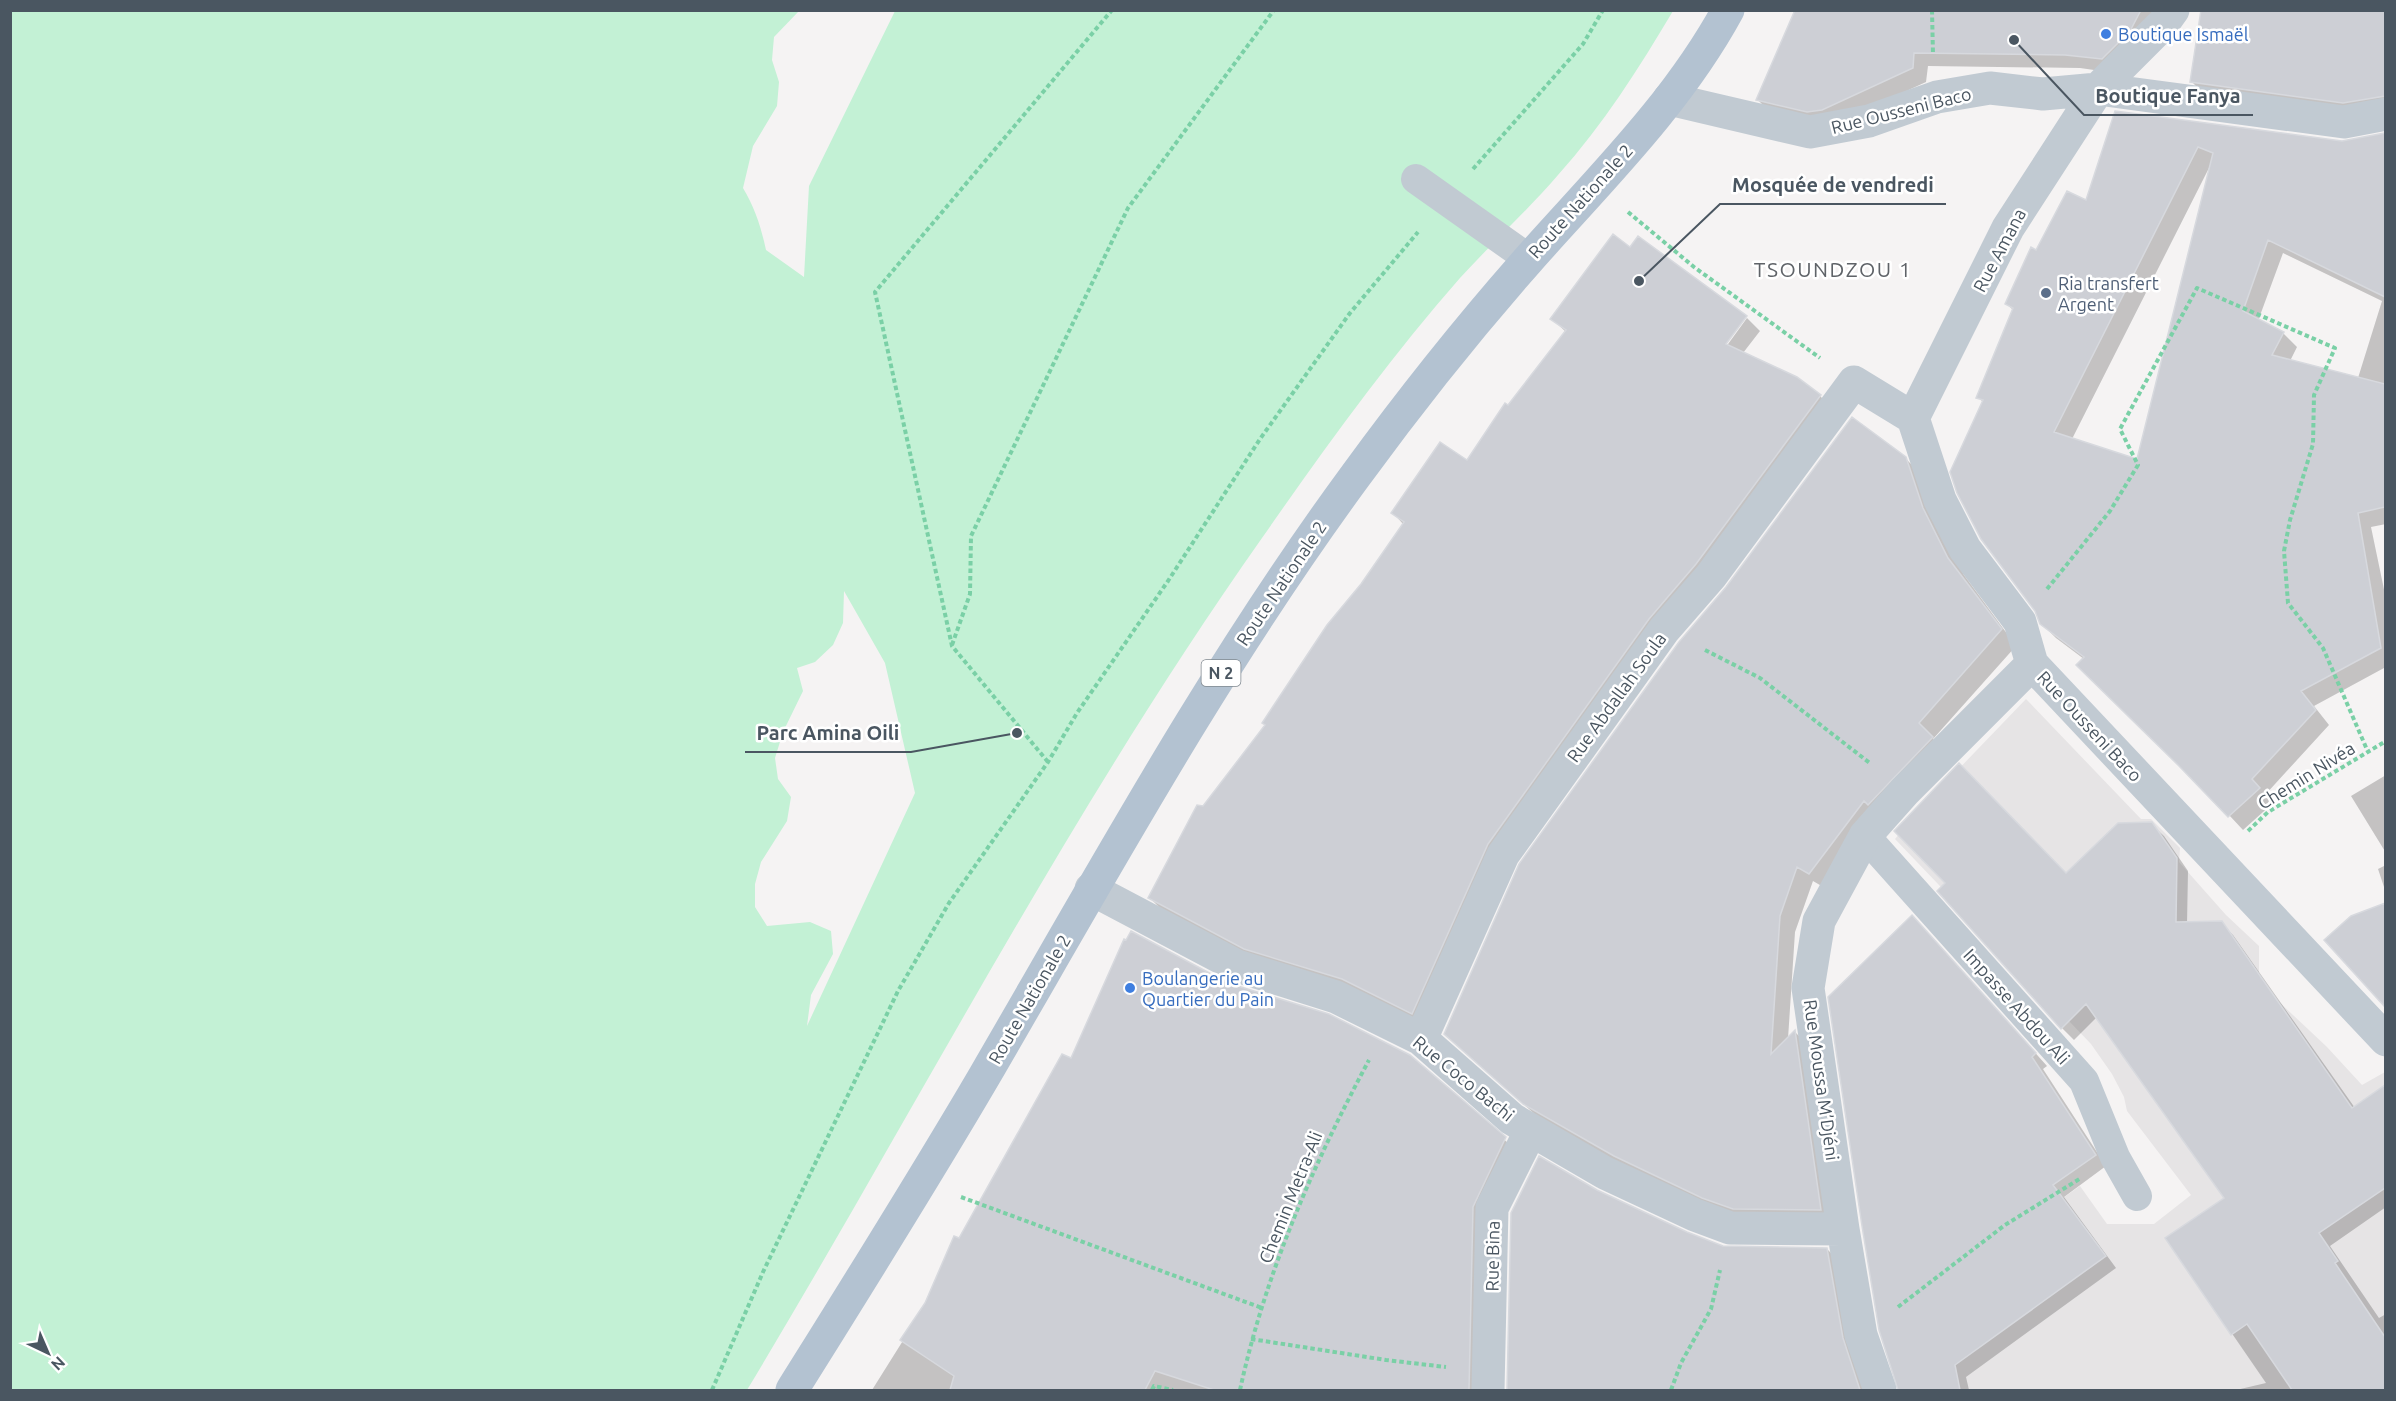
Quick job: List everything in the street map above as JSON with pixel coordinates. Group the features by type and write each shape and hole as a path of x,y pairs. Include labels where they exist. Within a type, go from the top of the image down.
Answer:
{"main road":[{"name":"Route Nationale 2","path":"792,1390 921,1182 1092,889 1252,624 1355,476 1451,351 1529,259 1597,186 1669,99 1728,10"}],"street":[{"name":"Rue Amana","path":"1913,418 2008,228 2098,89 2163,24 2173,10"},
{"name":"Rue Ousseni Baco","path":"1669,99 1810,132 1869,121 1937,97 1990,88 2043,94 2098,89 2344,122 2385,114"},
{"path":"1854,382 1913,418"},
{"name":"Rue Abdallah Soula","path":"1421,1039 1503,855 1664,630 1712,576 1854,382"},
{"name":"Rue Ousseni Baco","path":"1913,418 1940,500 1965,549 2020,622 2032,664 2385,1040"},
{"name":"Rue Moussa M’Djéni","path":"1880,1390 1861,1335 1808,988 1819,921 1865,836 1905,791 2032,664"},
{"name":"Rue Coco Bachi","path":"1092,889 1237,966 1336,998 1421,1039 1512,1119 1605,1173 1695,1215 1730,1228 1843,1229"},
{"name":"Rue Bina","path":"1488,1381 1492,1208 1531,1130"}],"lane":[{"path":"1416,179 1529,259"},
{"name":"Impasse Abdou Ali","path":"1865,836 2084,1081 2115,1157 2137,1196"}],"path":[{"path":"1048,762 952,646 875,292 1112,10"},
{"path":"952,646 970,594 971,536 1128,208 1274,10"},
{"path":"712,1390 763,1272 897,991 949,903 1048,762 1077,713 1168,581 1260,440 1350,313 1583,44 1603,10"},
{"path":"1597,186 1694,267 1854,382"},
{"path":"2020,622 2110,511 2138,465 2120,429 2198,288 2335,348 2314,395 2313,444 2290,520 2284,551 2288,603 2323,648 2368,752"},
{"path":"1664,630 1760,678 1905,791"},
{"name":"Chemin Nivéa","path":"2217,861 2268,812 2385,741"},
{"name":"Chemin Metra-Ali","path":"1240,1390 1251,1340 1289,1230 1330,1132 1388,1023"},
{"path":"1861,1335 2006,1225 2115,1157"},
{"path":"921,1182 1094,1248 1262,1308"},
{"path":"1671,1390 1681,1363 1711,1309 1730,1228"},
{"path":"1251,1340 1386,1360 1488,1381"},
{"path":"1152,1390 1154,1386 1173,1390"}],"shaded area":[{"path":"2026,699 2141,819 2151,819 2180,848 2179,862 2226,915 2259,946 2259,983 2327,1047 2362,1085 2385,1072 2385,1390 1907,1390 1892,1319 2080,1186 2107,1224 2154,1224 2191,1195 2127,1111 2124,1097 2112,1074 2091,1044 1895,839 1925,804"}],"green space":[{"path":"10,11 799,11 774,37 772,60 779,82 777,106 753,146 743,188 757,218 766,250 804,277 809,186 895,11 1673,11 1620,96 1574,156 1460,278 1382,373 1285,505 1192,641 1060,852 747,1390 11,1390","holes":["844,591 885,663 915,793 807,1026 811,995 833,954 831,931 810,922 767,926 755,907 755,884 761,862 787,821 791,797 778,779 775,758 783,732 803,691 797,668 815,662 833,645 843,623"]}],"building":[{"path":"1795,10 2141,10 2130,31 2102,59 2065,55 1914,53 1913,68 1822,110 1807,112 1756,100"},
{"path":"2201,10 2385,10 2385,96 2343,103 2190,82"},
{"path":"2115,111 2342,141 2385,133 2385,297 2268,240 2243,311 2284,332 2272,355 2385,384 2385,507 2358,513 2381,648 2301,691 2316,710 2252,779 2260,788 2228,817 2076,665 2084,657 2040,624 2035,611 1981,539 1957,493 1950,472 1983,400 1976,398 2013,308 2005,304 2031,247 2036,250 2067,191 2086,200","holes":["2198,147 2213,153 2137,459 2054,432"]},
{"path":"1613,234 1630,247 1638,236 1747,316 1726,344 1797,377 1821,395 1696,564 1649,619 1488,844 1412,1014 1342,979 1244,949 1148,898 1197,805 1203,806 1265,725 1262,723 1327,625 1361,584 1404,522 1391,513 1440,442 1467,460 1505,403 1508,405 1566,330 1550,319"},
{"path":"1852,417 1906,457 1923,508 1948,558 2002,629 1919,723 1933,737 1868,805 1864,801 1809,874 1797,867 1780,916 1771,1054 1795,1030 1821,1210 1733,1209 1702,1198 1614,1156 1523,1104 1444,1034 1519,864 1679,642 1726,587"},
{"path":"1959,763 2066,873 2118,823 2152,822 2177,858 2176,922 2222,921 2352,1108 2385,1085 2385,1188 2319,1233 2338,1261 2335,1263 2385,1337 2385,1390 2292,1390 2247,1324 2231,1335 2165,1238 2224,1198 2086,1004 2061,1029 1937,891 1945,883 1894,831"},
{"path":"2385,903 2385,1007 2324,940 2351,916"},
{"path":"1912,915 2036,1053 2032,1057 2096,1155 2053,1185 2106,1256 1955,1365 1960,1390 1898,1390 1879,1330 1828,997"},
{"path":"1131,931 1228,983 1329,1014 1410,1055 1506,1137 1473,1207 1469,1390 1214,1390 1155,1371 1145,1390 950,1390 954,1376 900,1340 925,1303 954,1236 959,1238 1062,1054 1071,1058 1124,939 1126,940"},
{"path":"1539,1156 1597,1190 1687,1232 1723,1246 1827,1248 1843,1338 1860,1390 1507,1390 1511,1213"}],"place":[{"name":"Boutique Ismaël","path":"2106,34"},
{"name":"Boutique Fanya","path":"2014,40"},
{"name":"Mosquée de vendredi","path":"1639,281"},
{"name":"Ria transfert Argent","path":"2046,293"},
{"name":"Parc Amina Oili","path":"1017,733"},
{"name":"Boulangerie au Quartier du Pain","path":"1130,988"}],"district":[{"name":"TSOUNDZOU 1","path":"1833,269"}]}
